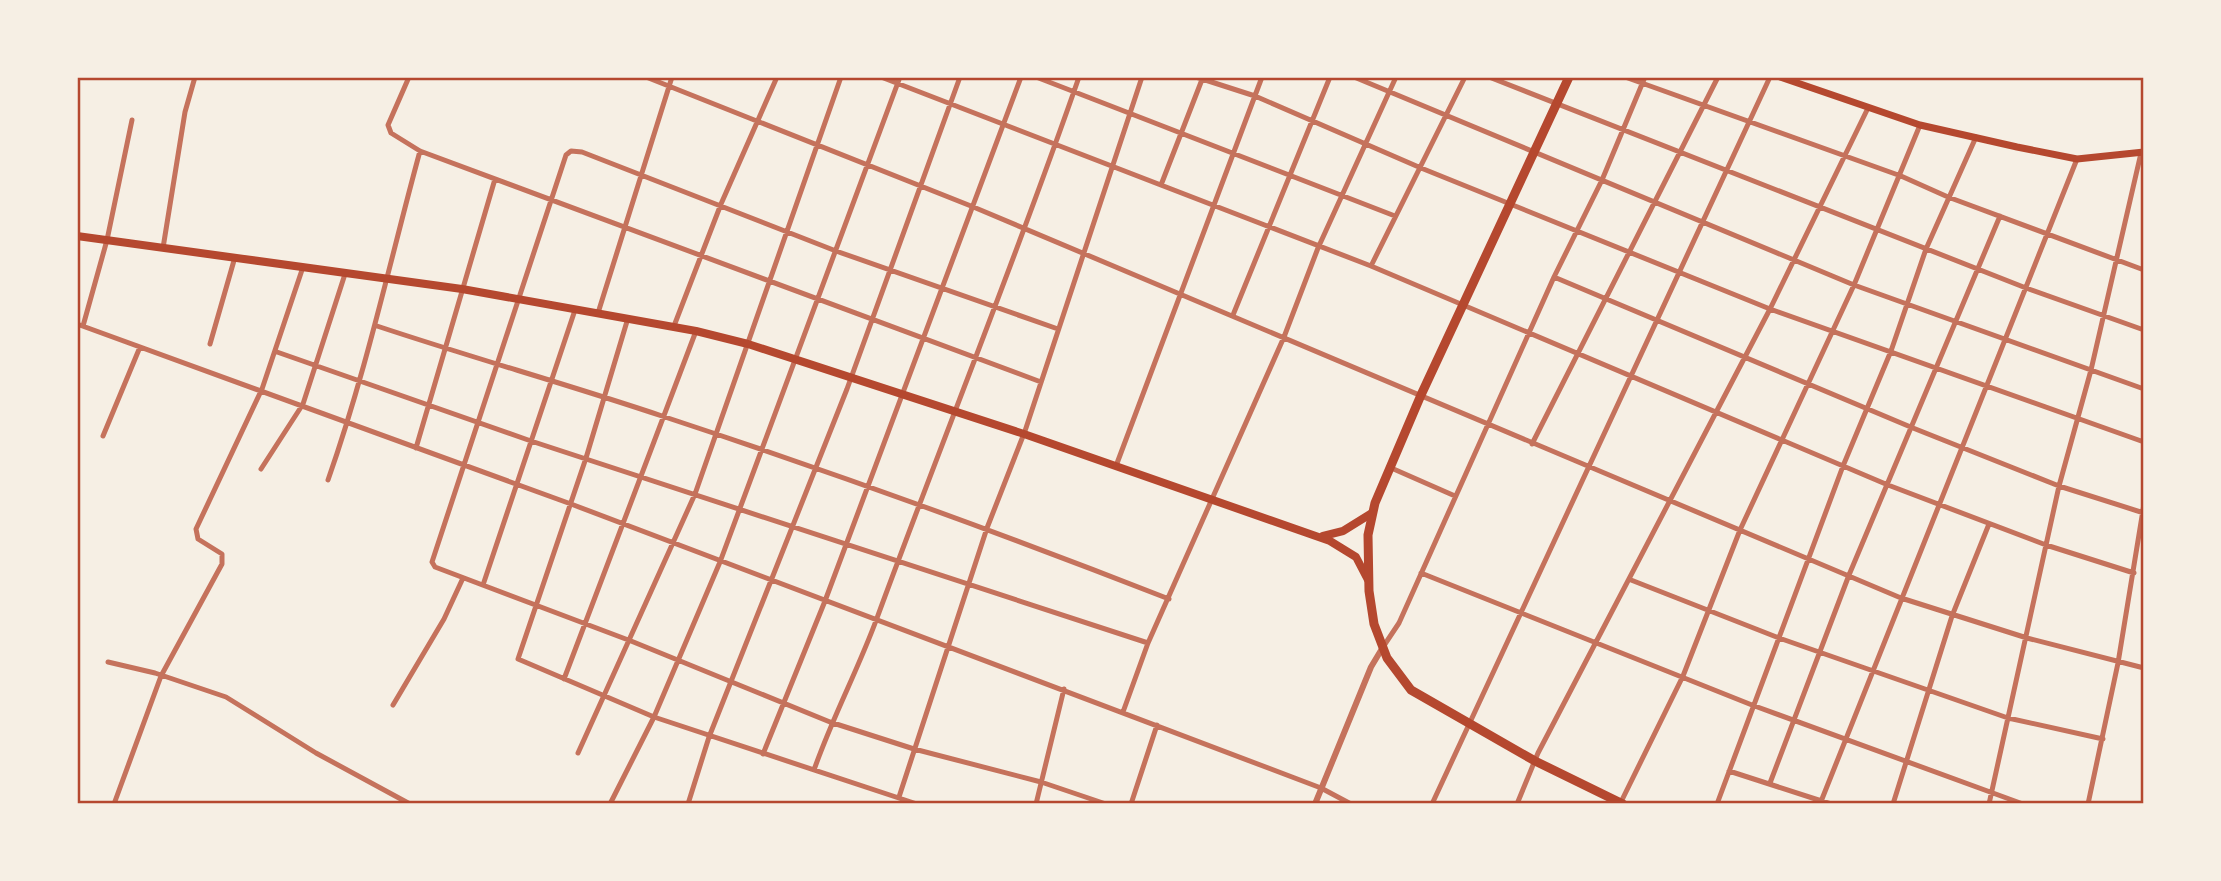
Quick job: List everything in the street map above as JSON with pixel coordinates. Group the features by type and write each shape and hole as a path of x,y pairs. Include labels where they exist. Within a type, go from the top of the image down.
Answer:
{"highway":[{"path":"1569,77 1390,467 1372,513 1368,535 1369,581 1374,624 1392,669 1411,690 1535,761 1621,804"}],"main road":[{"path":"1780,77 1920,125 2077,159 2142,153"},
{"path":"77,236 463,289 674,326 748,344 1024,434 1317,536 1356,557 1369,581"},
{"path":"1317,536 1343,531 1372,513"}],"street":[{"path":"163,248 185,112 195,77"},
{"path":"408,77 388,125 391,133 420,151 623,229 701,255 1041,382"},
{"path":"646,77 670,84 921,185 1901,598 2027,638 2144,668"},
{"path":"598,313 672,77"},
{"path":"674,326 721,204 777,77"},
{"path":"578,754 674,546 695,494 841,77"},
{"path":"881,77 899,80 950,105 1214,205 1318,248 1371,266 1888,485 2046,545 2134,573"},
{"path":"688,804 709,737 816,469 960,77"},
{"path":"762,754 825,601 844,543 1021,77"},
{"path":"1036,77 1395,215"},
{"path":"814,770 830,722 876,621 896,562 956,413 1079,77"},
{"path":"899,797 987,528 1024,434 1142,77"},
{"path":"1116,466 1262,77"},
{"path":"1233,315 1330,77"},
{"path":"1354,77 1854,285 2144,389"},
{"path":"1123,712 1148,643 1284,337 1318,248 1396,77"},
{"path":"1371,266 1448,116 1465,77"},
{"path":"1489,77 1682,152 1725,172 2026,288 2144,330"},
{"path":"1625,77 1901,176 1948,197 2144,270"},
{"path":"1315,804 1383,647 1399,624 1554,276 1602,180 1645,77"},
{"path":"1532,444 1718,77"},
{"path":"1432,804 1770,77"},
{"path":"1161,185 1200,78 1255,96 1420,168 1770,309 2077,421 2144,442"},
{"path":"610,804 680,661 741,510 899,80"},
{"path":"1517,804 1535,761 1770,309 1868,108"},
{"path":"132,120 107,240 80,325 303,404 571,504 674,546 1064,689 1321,788 1352,804"},
{"path":"1621,804 1683,676 1740,530 1854,285 1920,125"},
{"path":"1717,804 1843,466 1891,351 1926,249 1976,136"},
{"path":"328,480 377,326 386,280 420,151"},
{"path":"1058,329 836,251 721,204 571,151 566,155 549,200 520,300 479,423 462,465 432,562 435,567 631,641 830,722 914,749 1041,782 1106,804"},
{"path":"1989,804 2059,486 2091,370 2142,153"},
{"path":"1821,802 2077,159"},
{"path":"416,448 495,179"},
{"path":"1770,783 1849,575 1958,323 2000,216"},
{"path":"210,344 235,257"},
{"path":"114,804 161,676 222,564 222,554 198,539 196,529 262,389 277,352 303,267"},
{"path":"261,468 303,404 345,274"},
{"path":"1554,276 1913,428 2059,486 2143,512"},
{"path":"483,585 575,310"},
{"path":"628,318 571,504 517,656 520,662 709,737 917,804"},
{"path":"377,326 604,400 665,417 919,504 1169,599"},
{"path":"564,679 696,331"},
{"path":"103,436 140,347"},
{"path":"277,352 316,368 531,441 1148,643"},
{"path":"1390,467 1455,496"},
{"path":"2088,804 2118,663 2144,504"},
{"path":"1893,804 1952,616 1989,524"},
{"path":"1421,573 1752,705 2023,804"},
{"path":"393,705 444,619 463,578"},
{"path":"1631,580 1779,638 2008,718 2103,739"},
{"path":"108,662 226,697 316,753 410,804"},
{"path":"1036,804 1064,689"},
{"path":"1131,804 1157,725"},
{"path":"1730,771 1831,804"}]}
